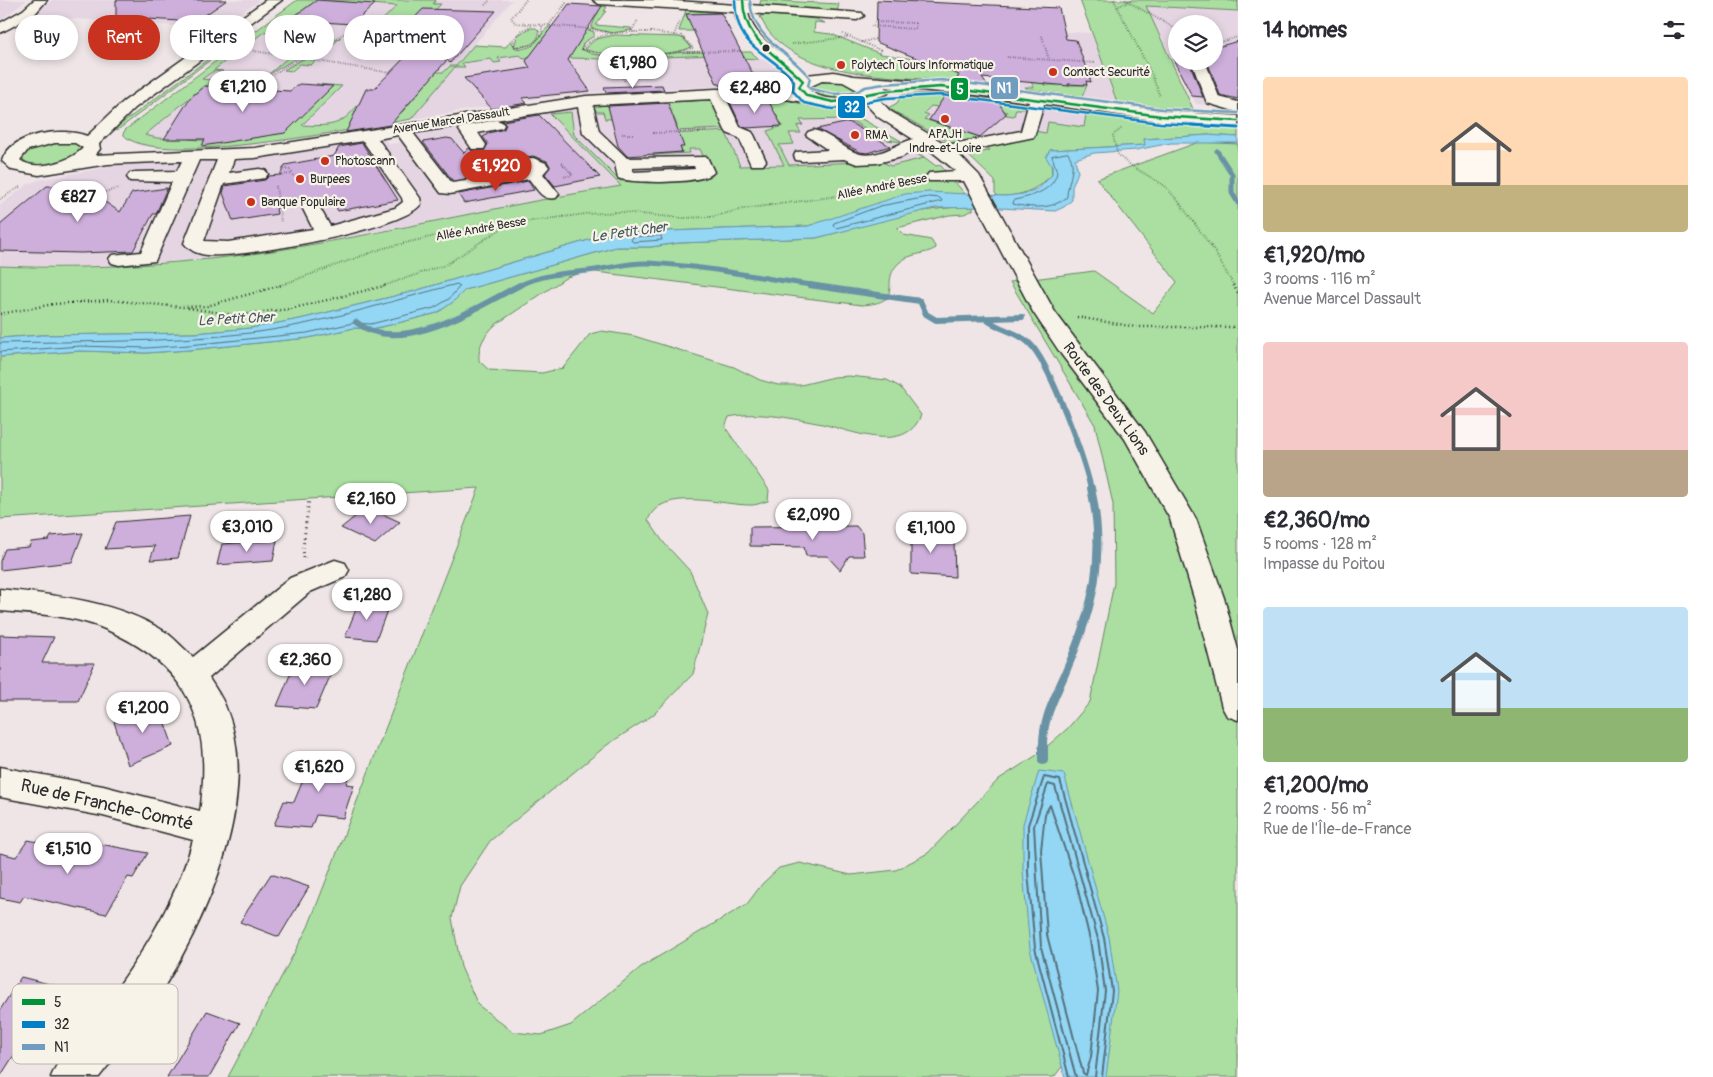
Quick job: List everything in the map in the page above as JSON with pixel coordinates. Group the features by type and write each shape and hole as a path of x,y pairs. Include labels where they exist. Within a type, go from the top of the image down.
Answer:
{"street":[{"path":"0,29 28,13 41,0"},
{"path":"129,105 91,145 86,156 68,164 47,169 28,169 14,165 4,150 22,147 41,140 68,138 129,105 264,4 276,0"},
{"path":"599,0 742,4 844,10 857,16"},
{"path":"742,4 742,19 750,33 797,72 804,86 816,77 835,77"},
{"path":"777,57 807,69 835,77 941,87 1035,106 1079,119"},
{"path":"1201,70 1212,100 1238,107"},
{"name":"Route des Deux Lions","path":"854,80 867,88 866,95 884,114 908,130"},
{"name":"Avenue Marcel Dassault","path":"68,138 81,139 91,145 190,155 222,167 372,141 402,129 473,123 586,101 632,97 774,93 804,86"},
{"name":"Route des Deux Lions","path":"804,86 833,102 860,108 928,140 944,150 970,175 1044,312 1069,349 1136,436 1183,519 1209,598 1238,707"},
{"path":"833,102 856,100 866,95 911,88 941,87"},
{"path":"716,94 733,130 746,135 757,161"},
{"path":"586,101 585,105 591,133 623,163 624,174 637,177 703,174 705,172 701,161"},
{"path":"1035,106 1238,121"},
{"path":"944,150 1025,135 1028,133 1035,106"},
{"path":"478,146 467,132 473,123 531,119"},
{"path":"402,129 448,189"},
{"path":"814,136 856,159 877,158 928,140"},
{"path":"372,141 411,198 411,206 390,218 324,232 196,234 222,167 268,168 372,141"},
{"path":"802,156 844,154"},
{"path":"119,259 148,257 185,176 190,155"},
{"name":"Avenue Marcel Dassault","path":"68,164 108,159 190,155"},
{"path":"448,189 536,170 550,194"},
{"name":"Allée André Besse","path":"935,177 970,175"},
{"path":"136,177 185,176"},
{"path":"448,189 446,194 455,208"},
{"path":"311,207 324,232"},
{"path":"193,674 300,585 325,574"},
{"path":"0,600 59,605 116,620 144,633 156,641 193,674 210,705 222,761 220,794 214,830 203,871 162,950 141,984"},
{"name":"Rue de Franche-Comté","path":"0,782 103,801 214,830"},
{"path":"72,1077 82,1064"}],"path":[{"path":"485,5 490,0"},
{"path":"526,0 511,18 516,23 532,26 582,28 618,34"},
{"path":"1114,0 1152,75 1162,101"},
{"path":"1125,0 1131,1 1168,25"},
{"path":"1227,0 1238,2"},
{"path":"1117,7 1131,1"},
{"path":"549,26 567,2"},
{"path":"915,31 916,23"},
{"path":"532,26 518,33 513,40 515,47 532,45 542,35 542,26"},
{"path":"596,38 597,32"},
{"path":"701,52 694,48 687,39 680,36 651,32 618,34 596,38 585,44 582,49 593,53 612,55 746,51"},
{"path":"841,34 880,50 879,54"},
{"path":"1042,36 1048,60"},
{"path":"789,45 848,37"},
{"path":"1223,41 1238,37"},
{"path":"862,42 875,39"},
{"path":"684,52 694,48"},
{"path":"612,55 646,65"},
{"path":"624,55 618,57 613,63 617,72 623,77 632,97"},
{"path":"1007,57 1096,63"},
{"path":"252,86 297,60"},
{"path":"312,60 392,73"},
{"path":"617,72 644,70"},
{"path":"653,133 733,130"},
{"path":"1114,143 1117,153 1127,163 1165,186 1213,249 1238,293"},
{"path":"280,232 268,168 290,170 294,176"},
{"path":"80,208 91,196 131,186 136,177"},
{"name":"Allée André Besse","path":"0,314 54,304 109,300 182,307 207,306 234,301 384,248 460,230 511,222 620,212 682,218 711,217 750,208 845,195 935,177"},
{"path":"82,180 92,192 91,196"},
{"path":"182,307 205,312 235,315 290,309 398,282 447,264 511,222"},
{"path":"1076,316 1102,324 1181,329 1238,327"},
{"path":"309,499 303,556 325,574"}],"shaded area":[{"path":"0,0 27,0 0,21"},
{"path":"52,0 260,0 238,15 170,15 170,26 160,25 160,15 88,15 88,20 78,19 78,15 34,15"},
{"path":"302,0 512,0 470,50 592,59 753,54 788,77 781,82 764,84 602,92 539,98 233,148 139,146 128,133 224,60 255,60 255,36 265,28 265,60 334,60 334,15 282,15"},
{"path":"1145,6 1238,11 1238,108 1196,104 1178,70 1223,70 1223,15 1168,15 1168,50"},
{"path":"991,28 1091,33 1117,102 1002,86"},
{"path":"943,93 1104,114 1096,125 961,150 944,138 888,108 897,103 902,95"},
{"path":"722,99 778,99 798,105 856,115 908,144 933,163 925,170 601,189 322,242 232,257 118,266 0,266 0,205 28,184 38,180 118,165 255,159 384,138 389,144 404,142 400,136 570,108"}],"green space":[{"path":"297,0 318,0 297,15 277,15"},
{"path":"318,0 436,0 433,4 441,4 430,15 388,15 397,6"},
{"path":"761,0 839,4 837,12 759,7"},
{"path":"1080,0 1238,0 1238,11 1146,6 1168,54 1168,70 1175,70 1194,111 1117,102"},
{"path":"601,6 607,7 604,11 606,11 595,25 631,28 631,30 612,33 591,28"},
{"path":"686,10 721,13 686,14 688,19 691,19 689,22 693,31 679,31"},
{"path":"771,15 816,19 825,23 815,22 814,32 831,34 881,54 933,62 967,75 966,82 882,76 851,72 821,64 795,53 774,38 760,16"},
{"path":"265,24 265,32 255,39 255,31"},
{"path":"549,27 586,29 594,32 594,36 584,42 581,49 592,54 615,57 611,63 612,72 603,59 540,57 524,59 520,55 498,58 501,62 494,63 491,59 462,63 465,67 455,67 411,119 307,137 213,147 172,148 141,144 123,134 125,130 217,60 227,60 214,70 223,71 212,72 202,79 212,80 208,84 226,86 204,86 145,135 157,138 178,139 209,114 188,139 213,141 286,131 332,87 316,84 342,86 302,125 327,125 342,120 371,91 389,114 402,112 436,72 444,72 450,66 456,66 461,60 464,60 464,57 474,45 506,47 511,40 515,48 523,49 533,45"},
{"path":"530,28 536,28 539,31 537,39 527,46 514,46 518,35"},
{"path":"615,35 679,37 685,39 691,47 671,53 638,55 592,52 584,49 596,39"},
{"path":"688,52 751,52 759,59 741,58 739,54 641,58 642,62 628,58 625,60 634,63 615,63 616,59 623,56"},
{"path":"207,60 210,60 119,129 113,130"},
{"path":"285,60 293,60 269,74"},
{"path":"301,60 316,60 311,65 300,64 292,71 284,70"},
{"path":"823,80 845,81 859,91 848,98 834,99 820,96 809,90 808,87"},
{"path":"1031,82 1043,82 1044,85 1087,85 1082,97 1027,89 1025,87 1034,87"},
{"path":"929,93 1030,103 1028,109 1016,109 1014,116 1006,115 1007,112 1002,110 941,103 938,107 931,106 924,113 929,115 924,119 983,138 990,137 954,145 888,108 897,103 902,95"},
{"path":"776,97 809,106 842,110 858,117 800,120 803,125 797,126 801,133 789,133 794,144 779,145 789,165 880,161 891,166 924,158 912,152 912,148 936,166 940,165 966,195 929,192 808,226 613,233 411,292 300,319 251,328 196,333 42,335 0,338 0,266 140,265 244,255 322,243 621,186 550,114 571,112 574,135 620,181 712,176 700,149 689,149 690,153 652,155 682,152 668,134 737,132 726,133 740,166 784,165 767,131 782,126 775,113 767,113 744,99"},
{"path":"711,100 724,129 675,131 677,126 674,118 605,119 603,112 597,112 593,106"},
{"path":"1041,105 1141,120 1238,126 1238,137 1208,135 1144,139 1146,145 1050,150 1052,175 1040,185 1027,192 998,196 995,193 995,181 969,156 990,150 983,145 1034,131 1046,133 1048,122 1084,127 1086,114 1040,107"},
{"path":"860,118 903,142 887,140 850,120"},
{"path":"56,142 71,142 80,145 82,150 52,165 36,166 29,164 23,159 23,155 32,149"},
{"path":"1199,142 1238,144 1238,1077 1086,1077 1065,1063 1054,1077 228,1077 308,927 479,488 0,519 0,357 80,351 146,353 189,350 308,338 354,328 371,329 437,313 453,302 465,290 616,247 651,247 679,243 816,238 913,213 973,207 973,210 964,214 949,215 897,228 904,235 931,240 936,248 908,257 900,262 894,269 891,277 888,295 884,300 876,303 862,305 588,271 567,277 495,325 482,341 479,361 489,370 542,373 563,368 590,334 602,331 634,336 734,367 760,380 778,385 801,385 834,377 849,376 887,380 900,387 921,415 913,428 902,435 889,437 874,437 817,423 773,416 740,415 729,417 725,427 769,490 768,501 752,505 679,500 666,503 655,509 648,520 664,543 690,571 708,614 693,674 653,715 607,745 490,841 460,886 452,918 461,967 478,1005 513,1032 541,1035 571,1025 641,967 747,904 762,884 779,868 800,863 851,875 896,870 928,853 999,779 1037,755 1067,729 1090,702 1114,583 1113,504 1095,425 1010,282 1094,271 1153,313 1177,282 1097,179"}],"water":[{"name":"Le Petit Cher","path":"1208,135 1238,137 1238,143 1171,143 1136,150 1094,153 1075,159 1078,172 1072,187 1072,200 1064,207 1055,211 982,207 935,208 816,238 679,243 651,247 616,247 465,290 453,302 437,313 371,329 354,328 308,338 189,350 146,353 80,351 0,357 0,338 42,335 196,333 251,328 300,319 411,292 613,233 808,226 905,194 929,192 1005,196 1023,194 1039,188 1052,175 1052,167 1046,157 1050,150 1145,145 1144,139"},
{"path":"1039,771 1064,774 1109,937 1117,991 1106,1077 1065,1077 1030,949 1023,872 1023,824"}],"building":[{"path":"116,0 227,0 205,15 170,15 170,20 160,20 160,15 116,15"},
{"path":"317,0 375,4 363,15 344,15 344,23 334,23 334,15 296,15"},
{"path":"877,0 1059,8 1066,39 1076,40 1091,82 1086,81 1087,85 1068,84 1069,86 982,78 987,85 955,82 959,75 876,42"},
{"path":"569,4 602,6 568,60 590,91 522,98 527,103 492,109 464,78 530,68 526,61"},
{"path":"423,9 496,11 464,47 464,15 417,15"},
{"path":"721,13 762,88 722,87 720,84 717,84 686,14"},
{"path":"1238,41 1238,99 1220,95 1210,70 1223,70 1223,45"},
{"path":"402,60 447,60 390,125 346,132 366,89 374,89"},
{"path":"1179,70 1192,70 1203,97 1192,96"},
{"path":"299,84 333,86 285,133 202,146 205,139 164,139 190,98 204,86 290,91"},
{"path":"662,85 664,90 606,93 604,87"},
{"name":"APAJH Indre-et-Loire","path":"946,94 997,100 1006,114 980,137 929,120"},
{"path":"729,100 768,100 782,126 746,128 741,126"},
{"path":"668,103 684,147 680,147 682,152 627,156 618,146 608,106"},
{"path":"539,115 600,177 555,186 545,174 550,166 547,161 533,156 472,167 465,179 453,181 423,142 447,138 452,139 464,153 469,148 472,151 484,151 488,144 483,137 489,133 504,129 506,124 503,121"},
{"name":"RMA","path":"849,122 890,146 867,153 860,152 817,129"},
{"path":"362,143 398,200 338,211 334,204 321,207 318,200 305,201 276,208 277,214 233,221 223,193 225,186 265,180 269,176 280,175 285,165 334,156 339,147"},
{"path":"528,181 534,190 464,203 458,194"},
{"path":"47,186 78,187 70,195 105,202 120,212 132,193 167,188 156,214 153,214 133,251 81,253 0,251 0,225"},
{"path":"367,507 400,522 375,544 341,528"},
{"path":"190,516 178,558 150,560 155,546 105,549 116,522"},
{"path":"856,526 862,533 864,556 849,556 840,570 827,556 806,556 804,547 750,546 750,527"},
{"path":"911,527 939,530 939,540 954,541 955,577 911,574"},
{"path":"83,533 72,562 0,570 0,561 5,549 29,547 31,542 49,540 51,536"},
{"path":"277,540 273,561 217,565 222,544"},
{"path":"359,602 389,605 376,640 345,637"},
{"path":"0,635 54,637 42,663 95,663 78,701 0,701"},
{"path":"295,663 334,667 316,709 277,706"},
{"path":"158,704 173,746 128,765 114,722"},
{"path":"313,756 354,760 346,784 354,785 343,818 316,815 311,828 274,825 284,801 294,802"},
{"path":"28,840 94,853 100,844 148,853 133,878 128,877 106,914 24,896 20,902 0,898 0,853 16,857"},
{"path":"271,874 309,887 279,937 240,922"},
{"path":"21,977 49,984 17,984"},
{"path":"12,991 12,1058 0,1077 0,1010"},
{"path":"207,1011 240,1023 209,1077 167,1077 175,1064 178,1064 178,1059"}],"waterway":[{"path":"1217,151 1232,174 1232,193 1238,203"},
{"path":"519,286 552,275 648,263 691,267 818,286"},
{"path":"809,285 920,301 926,314 936,320 985,318"},
{"path":"356,322 374,332 395,334 417,332 462,315 519,286"},
{"path":"985,318 1022,317"},
{"path":"985,318 1023,338 1037,353 1065,411 1091,489"},
{"path":"1043,760 1043,737 1047,717 1084,624 1095,580 1097,536 1091,488"}],"transit line":[{"name":"32","path":"735,0 735,14 744,36 760,53 790,76 794,81 793,91 804,103 832,109 857,107 869,101 886,98 941,95 1160,123 1238,128"},
{"name":"5","path":"743,0 743,15 747,27 763,46 794,71 803,81 799,87 807,96 833,102 856,100 867,94 885,91 941,87 1161,116 1238,121"},
{"name":"N1","path":"750,1 751,14 755,25 763,35 802,68 810,78 808,86 811,89 834,94 854,93 865,87 884,84 942,80 1162,109 1238,113"}],"place":[{"name":"Polytech Tours Informatique","path":"841,65"},
{"name":"Contact Securité","path":"1053,72"},
{"name":"APAJH Indre-et-Loire","path":"945,119"},
{"name":"RMA","path":"855,135"},
{"name":"Photoscann","path":"325,161"},
{"name":"Burpees","path":"300,179"},
{"name":"Banque Populaire","path":"251,202"}]}
